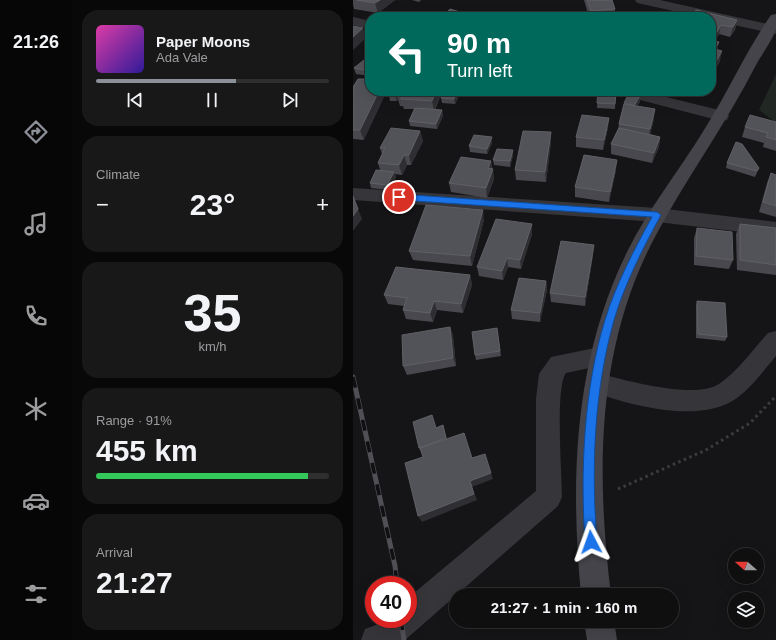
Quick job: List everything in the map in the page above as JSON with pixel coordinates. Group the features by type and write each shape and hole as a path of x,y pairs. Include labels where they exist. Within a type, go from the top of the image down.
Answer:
{"street":[{"path":"642,0 703,12"},
{"path":"595,588 588,502 591,429 600,357 610,319 637,253 657,215 721,116 774,26 716,15"},
{"path":"353,20 365,24"},
{"path":"643,96 721,116"},
{"path":"353,194 657,215 776,229"},
{"path":"597,383 668,400 705,400 727,392 776,340"},
{"path":"417,609 549,497 548,399 551,374 559,364 600,357"},
{"path":"376,640 386,636 395,628"},
{"path":"600,628 602,640"}],"path":[{"path":"588,502 706,450 750,423 776,396"}],"shaded area":[{"path":"776,74 776,123 759,110"}],"building":[{"path":"357,0 380,0 375,3"},
{"path":"587,0 612,0 615,9 591,11"},
{"path":"450,9 460,12 447,12"},
{"path":"716,15 737,20 733,27 721,25 716,34"},
{"path":"353,26 363,28 353,37"},
{"path":"716,49 722,51 716,60"},
{"path":"365,59 365,70 354,68"},
{"path":"358,79 365,79 365,96 377,96 360,130 353,130 353,87"},
{"path":"397,96 434,96 432,101 401,99 402,97"},
{"path":"442,96 455,96 454,99 441,98"},
{"path":"598,96 616,96 615,104 597,103"},
{"path":"628,96 640,96 634,106 624,103"},
{"path":"624,104 655,109 650,129 619,124"},
{"path":"415,108 442,110 436,124 409,121"},
{"path":"582,115 609,118 604,140 576,137"},
{"path":"750,115 776,122 776,140 766,137 768,133 745,127"},
{"path":"391,128 420,131 409,155 404,155 399,165 378,163 385,148 380,148"},
{"path":"619,128 660,137 654,153 611,144"},
{"path":"523,131 551,132 545,172 515,170"},
{"path":"474,135 492,137 487,149 469,146"},
{"path":"736,142 742,144 759,168 757,171 727,163"},
{"path":"497,149 513,150 510,161 493,160"},
{"path":"584,155 617,160 610,192 575,187"},
{"path":"461,157 491,161 488,168 493,169 486,188 449,183"},
{"path":"376,170 394,172 387,185 370,183"},
{"path":"771,173 776,175 776,206 763,202"},
{"path":"353,196 358,209 353,216"},
{"path":"426,205 483,210 470,256 409,251"},
{"path":"496,219 532,224 520,260 507,258 502,271 477,267"},
{"path":"740,224 776,228 776,265 740,260"},
{"path":"697,228 732,232 733,260 696,256"},
{"path":"561,241 594,245 585,297 550,293"},
{"path":"396,267 470,275 461,304 434,301 430,313 403,310 407,298 384,295"},
{"path":"519,278 546,281 540,313 511,310"},
{"path":"697,301 725,303 727,337 698,334"},
{"path":"450,327 453,358 403,366 402,335"},
{"path":"497,328 500,351 475,355 472,332"},
{"path":"432,415 436,428 443,425 446,438 419,448 413,422"},
{"path":"464,433 472,458 485,454 491,473 470,481 474,494 418,516 405,463 423,457 420,448"}],"railway":[{"path":"353,377 396,576"},
{"path":"402,628 404,640"}],"route":[{"path":"399,197 657,215 637,253 610,319 600,357 591,429 588,502 591,542"}]}
